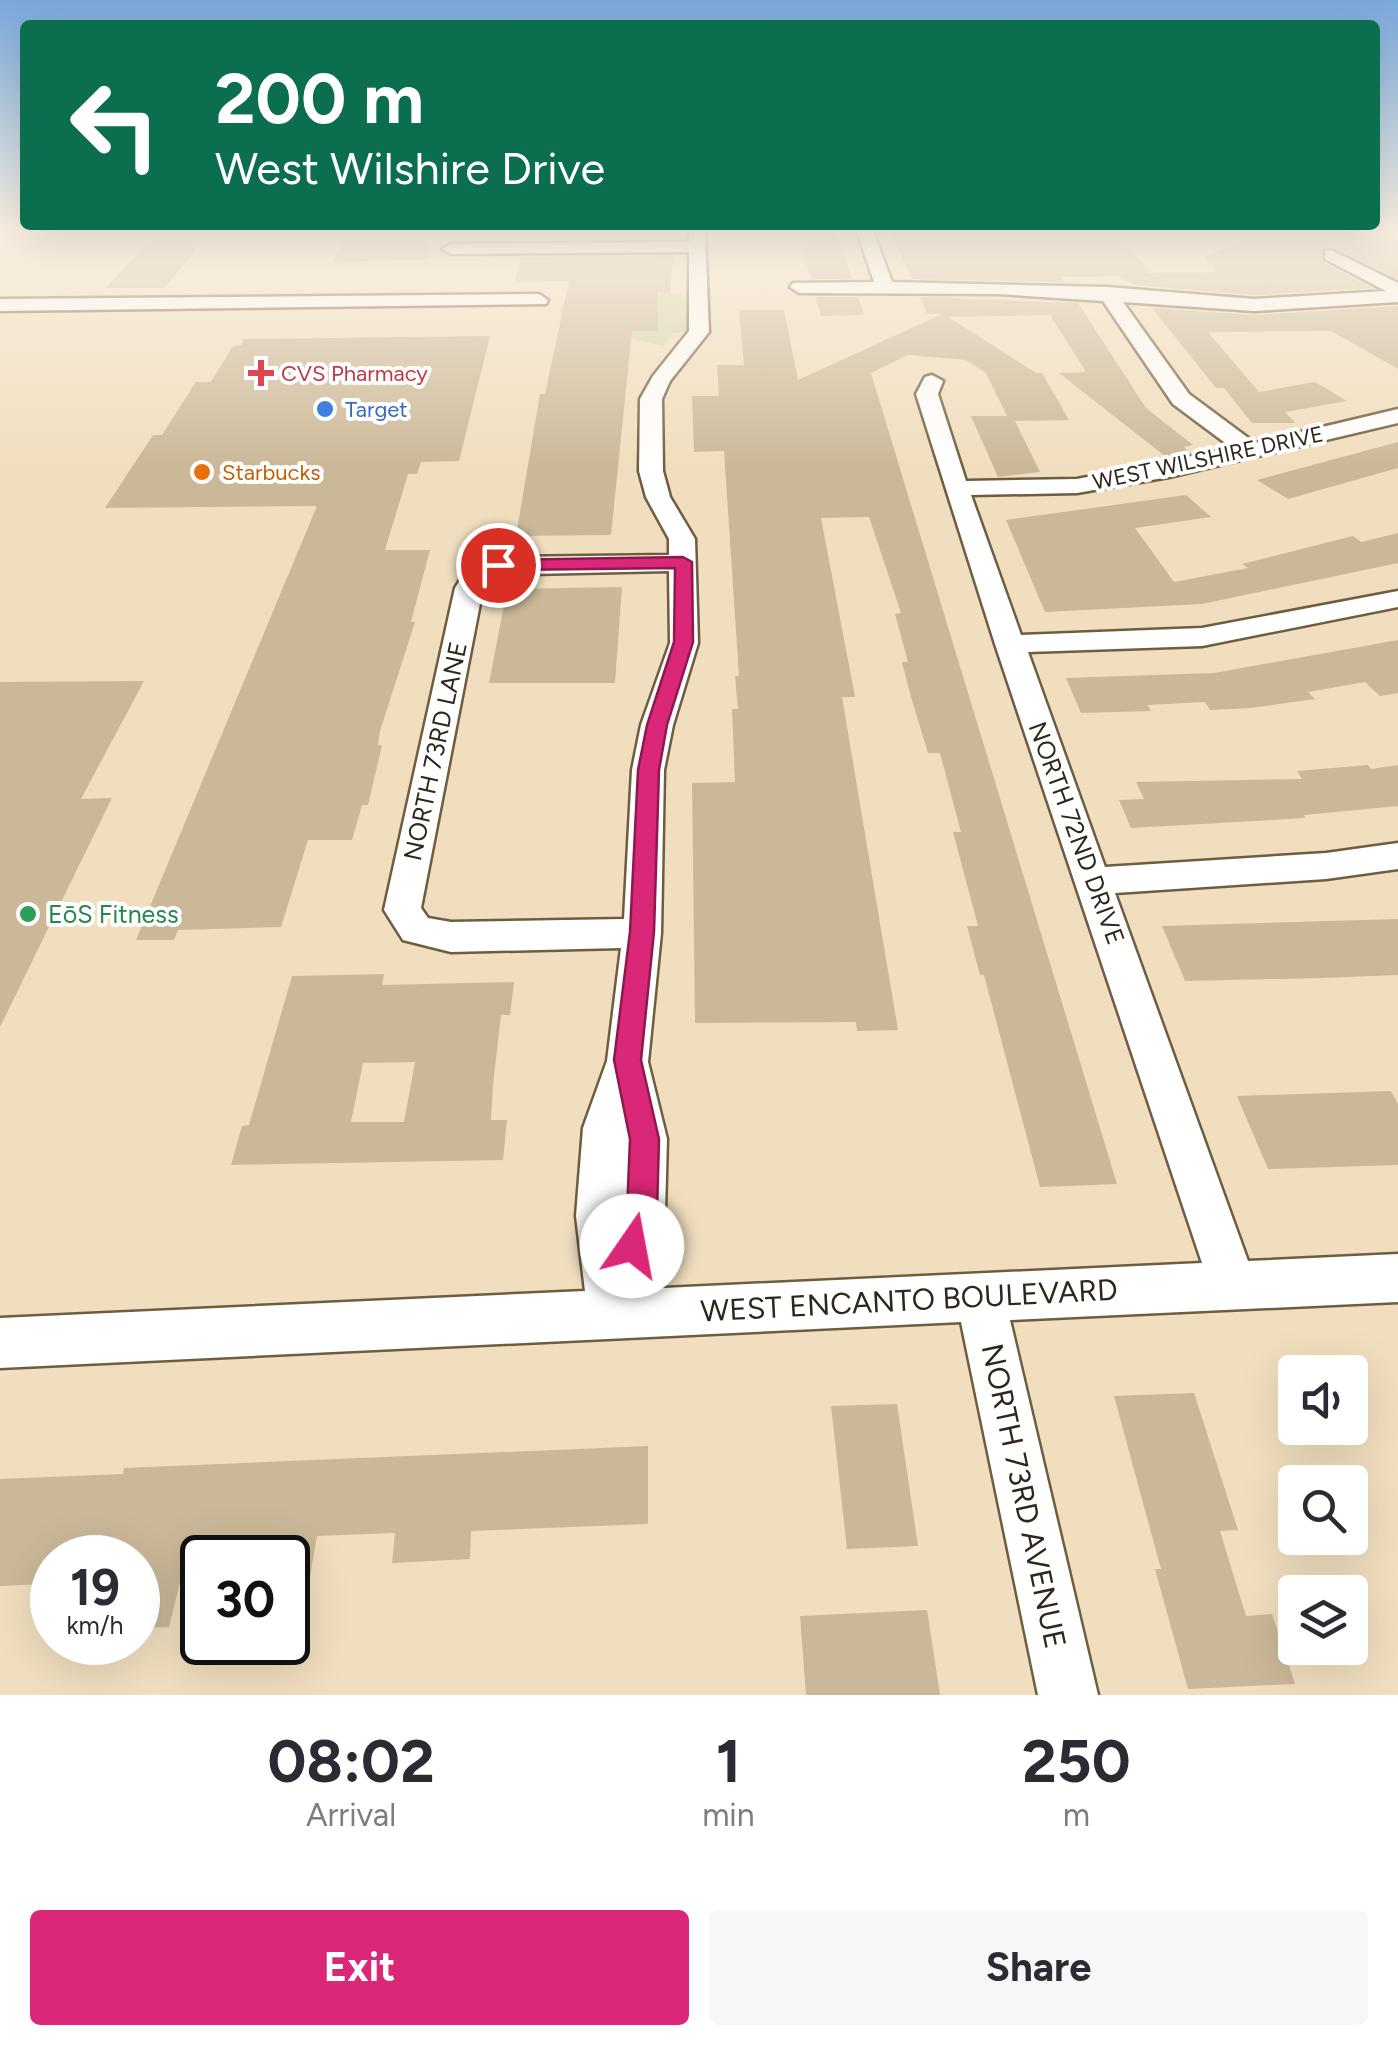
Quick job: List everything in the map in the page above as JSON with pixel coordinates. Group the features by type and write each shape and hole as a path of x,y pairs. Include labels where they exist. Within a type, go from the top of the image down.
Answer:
{"street":[{"path":"612,1314 642,1212 644,1139 628,1060 642,932 648,770 657,725 684,642 682,540 658,497 651,472 650,424 654,390 700,332 700,310"},
{"path":"1120,310 1182,400 1248,450"},
{"name":"NORTH 72ND DRIVE","path":"932,380 926,394 956,488 1233,1285"},
{"name":"WEST WILSHIRE DRIVE","path":"956,488 1077,486 1169,470 1398,416"},
{"name":"NORTH 73RD LANE","path":"642,932 450,937 416,930 402,910 470,588 479,570 498,565 683,562"},
{"path":"1009,644 1202,638 1398,600"},
{"path":"1095,881 1326,866 1398,856"},
{"name":"WEST ENCANTO BOULEVARD","path":"0,1343 1398,1278"},
{"name":"NORTH 73RD AVENUE","path":"980,1297 1068,1695"}],"green space":[{"path":"559,310 689,310 686,332 673,333 663,346 564,321"}],"building":[{"path":"563,310 657,310 658,331 632,331 611,535 516,536 540,394 545,394"},
{"path":"739,310 784,310 798,380 942,314 927,314 925,310 1083,310 1146,408 1193,445 1184,447 1190,453 1166,457 1059,373 1086,372 1050,315 948,317 1036,373 1042,373 1069,420 1015,421 1040,472 998,477 971,416 1007,416 986,373 966,360 908,355 871,373 1117,1184 1040,1187 984,975 980,975 967,926 978,926 953,832 961,832 940,753 928,753 911,697 902,662 908,662 895,614 901,613 869,517 821,518 855,697 842,697 898,1030 857,1031 856,1022 695,1023 692,783 735,782 732,709 738,709 735,676 739,676 724,451 694,452 692,396 719,396 717,365 744,365"},
{"path":"819,310 862,310 864,315 821,316"},
{"path":"1154,310 1254,315 1398,310 1398,369 1331,331 1208,332 1259,392 1315,382 1347,401 1285,412 1295,423 1252,423 1224,388 1216,388"},
{"path":"490,336 459,461 421,462 417,474 408,474 385,550 430,550 411,622 415,622 380,731 378,745 382,745 368,805 362,805 352,840 308,840 281,927 178,930 174,940 136,940 317,506 105,508 153,435 162,435 196,382 211,382 233,346 241,345 244,339"},
{"path":"1398,442 1398,468 1288,499 1257,480"},
{"path":"1186,495 1211,517 1135,528 1174,582 1248,568 1242,564 1353,536 1361,542 1398,533 1398,563 1202,604 1045,612 1006,520"},
{"path":"622,587 615,683 489,683 507,589"},
{"path":"1398,640 1398,693 1380,696 1365,682 1308,692 1315,699 1251,708 1210,710 1205,702 1148,705 1151,711 1081,713 1066,678 1214,673"},
{"path":"144,681 81,799 112,798 0,1027 0,682"},
{"path":"1368,765 1371,769 1398,765 1398,806 1304,815 1305,818 1131,828 1119,800 1144,799 1136,782 1302,779 1297,771"},
{"path":"1398,919 1398,975 1321,978 1185,981 1162,926"},
{"path":"384,974 382,985 514,982 510,1015 501,1015 493,1085 491,1120 507,1120 503,1160 231,1165 242,1126 249,1125 292,976","holes":["415,1062 404,1122 351,1122 363,1063"]},
{"path":"1391,1091 1398,1104 1398,1165 1268,1169 1237,1096"},
{"path":"1194,1393 1238,1530 1220,1531 1246,1616 1272,1614 1278,1632 1278,1665 1289,1665 1295,1684 1188,1689 1155,1569 1161,1569 1114,1396"},
{"path":"897,1404 918,1546 847,1549 831,1406"},
{"path":"648,1446 648,1524 471,1531 470,1559 392,1563 395,1533 317,1536 310,1577 310,1535 180,1535 180,1582 169,1627 160,1627 160,1535 30,1535 30,1585 0,1586 0,1479 123,1474 124,1468"},
{"path":"927,1610 940,1695 806,1695 800,1616"}],"place":[{"name":"CVS Pharmacy","path":"261,373"},
{"name":"Target","path":"325,409"},
{"name":"Starbucks","path":"202,472"},
{"name":"EōS Fitness","path":"28,914"}],"route":[{"path":"498,565 683,562 684,642 657,725 648,770 642,932 628,1060 644,1139 642,1212 632,1246"}]}
